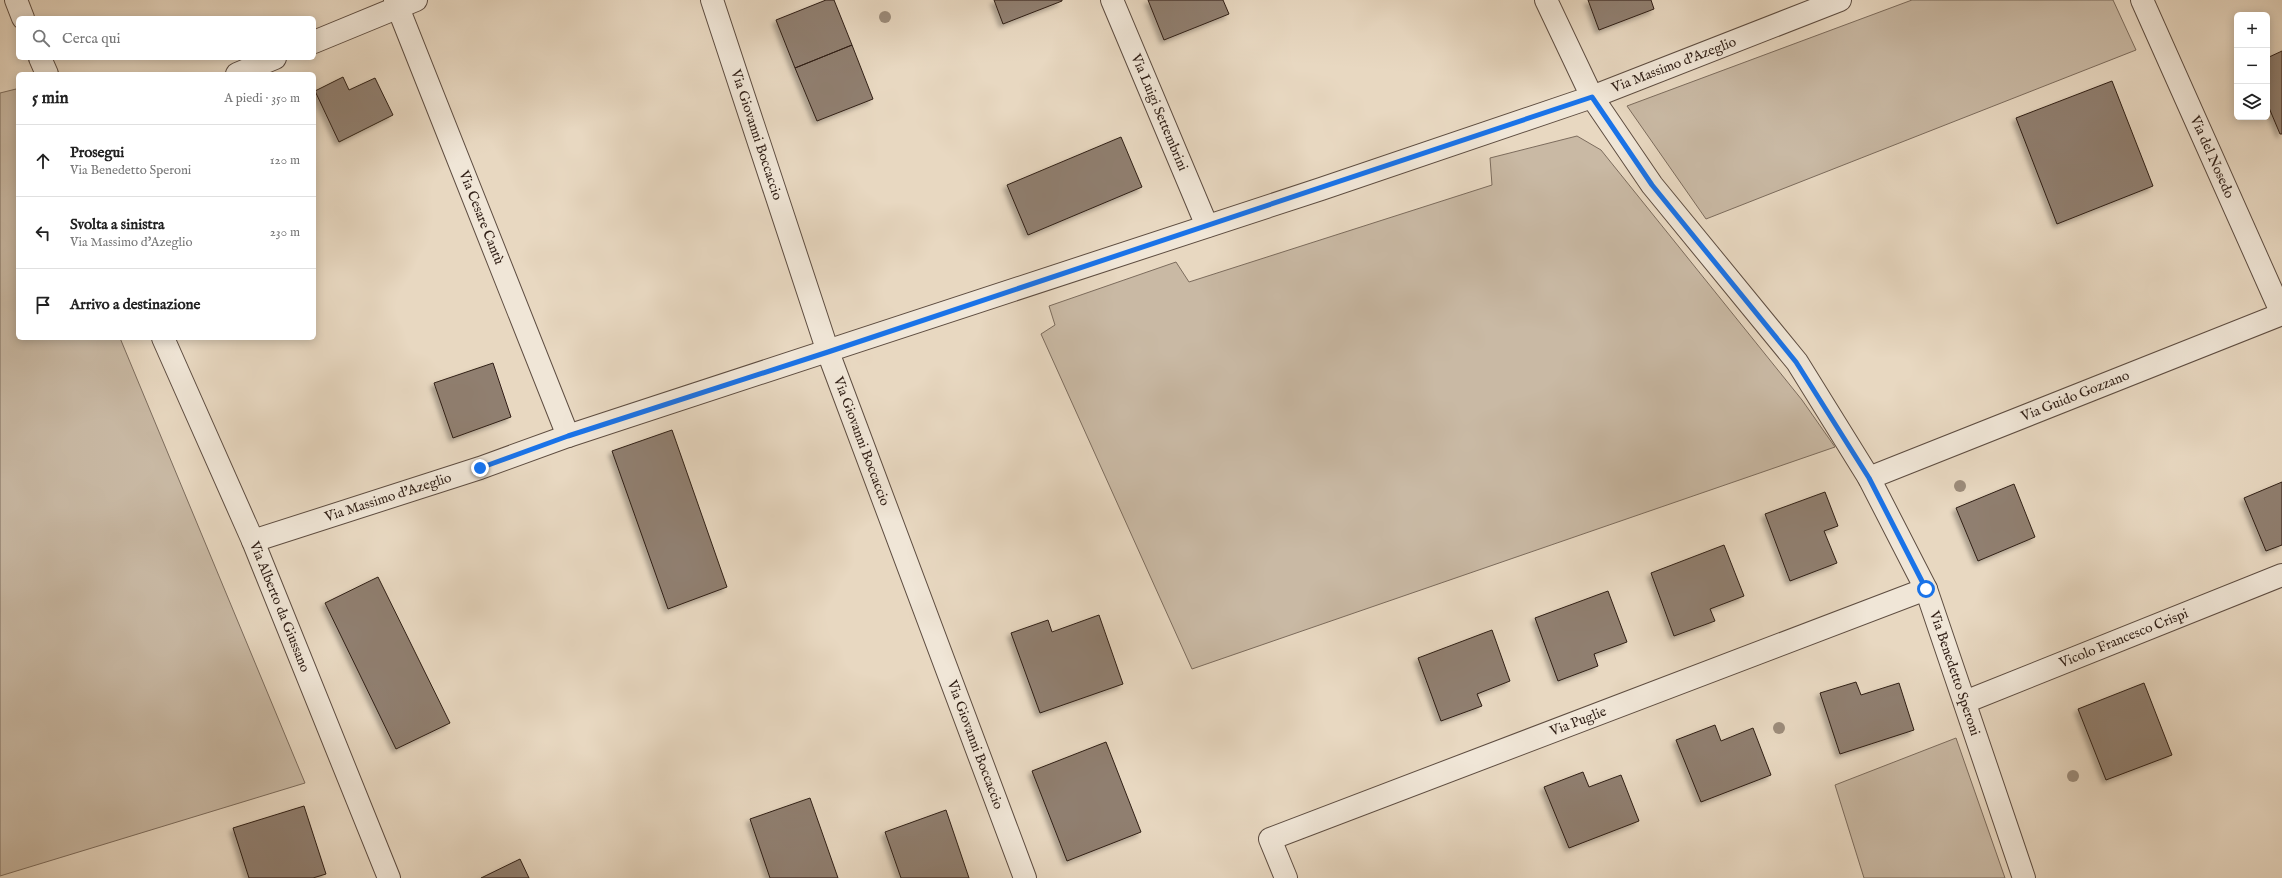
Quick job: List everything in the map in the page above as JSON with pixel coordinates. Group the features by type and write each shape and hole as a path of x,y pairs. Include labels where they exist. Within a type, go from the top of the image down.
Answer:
{"street":[{"path":"16,0 22,16"},
{"name":"Via Giovanni Boccaccio","path":"712,0 828,352 1025,878"},
{"name":"Via Luigi Settembrini","path":"1112,0 1207,226"},
{"name":"Via Benedetto Speroni","path":"1546,0 1592,97 1652,185 1796,362 1869,478 1926,589 2024,878"},
{"name":"Via Massimo d'Azeglio","path":"253,541 480,468 568,436 828,352 1592,97 1840,0"},
{"name":"Via del Nosedo","path":"2142,0 2282,314"},
{"path":"316,41 403,2"},
{"name":"Via Cesare Cantù","path":"403,2 568,436"},
{"path":"41,60 46,72"},
{"path":"242,72 271,60"},
{"name":"Via Guido Gozzano","path":"1869,478 2282,314"},
{"name":"Via Alberto da Giussano","path":"164,340 253,541 389,878"},
{"name":"Vicolo Francesco Crispi","path":"1965,702 2282,575"},
{"name":"Via Puglie","path":"1286,878 1270,839 1926,589"}],"shaded area":[{"path":"1912,0 2113,0 2136,50 1706,219 1627,106"},
{"path":"16,89 16,340 121,340 305,783 0,876 0,93"},
{"path":"1577,136 1601,150 1802,400 1835,447 1192,669 1041,334 1055,325 1049,306 1176,262 1189,282 1492,185 1490,158"},
{"path":"1956,738 2005,878 1864,878 1835,785"}],"building":[{"path":"826,0 834,0 852,45 795,68 776,20"},
{"path":"994,0 1062,0 1062,1 1003,24"},
{"path":"1148,0 1223,0 1229,14 1164,40"},
{"path":"1588,0 1651,0 1654,9 1599,30"},
{"path":"852,45 873,99 817,121 795,68"},
{"path":"2282,51 2282,134 2280,134 2270,110 2270,57"},
{"path":"343,77 349,90 375,78 393,115 339,142 316,90"},
{"path":"2112,81 2153,186 2057,224 2016,118"},
{"path":"1121,137 1142,187 1028,235 1007,185"},
{"path":"493,363 511,417 453,438 434,383"},
{"path":"672,430 727,587 668,609 612,451"},
{"path":"2282,482 2282,545 2266,551 2244,498"},
{"path":"2014,484 2035,537 1978,561 1956,508"},
{"path":"1825,492 1838,526 1824,531 1837,563 1790,581 1765,514"},
{"path":"1724,545 1744,596 1710,609 1715,621 1674,636 1651,573"},
{"path":"378,577 450,723 396,749 325,603"},
{"path":"1608,591 1627,642 1594,654 1598,666 1558,681 1535,618"},
{"path":"1099,615 1123,684 1040,713 1011,633 1048,620 1052,632"},
{"path":"1492,630 1510,681 1477,694 1482,706 1441,721 1418,658"},
{"path":"1856,682 1861,695 1899,683 1914,730 1840,754 1820,693"},
{"path":"2144,683 2172,755 2106,780 2078,709"},
{"path":"1715,725 1721,741 1753,728 1771,775 1701,802 1676,740"},
{"path":"1106,742 1141,832 1067,861 1032,771"},
{"path":"1583,772 1589,787 1621,775 1639,821 1569,848 1544,787"},
{"path":"810,798 838,878 770,878 750,819"},
{"path":"304,806 326,874 313,878 249,878 233,828"},
{"path":"946,810 969,878 901,878 885,832"},
{"path":"520,859 529,878 481,878"}],"route":[{"path":"480,468 568,436 828,352 1321,189 1592,97 1652,185 1796,362 1869,478 1926,589"}]}
